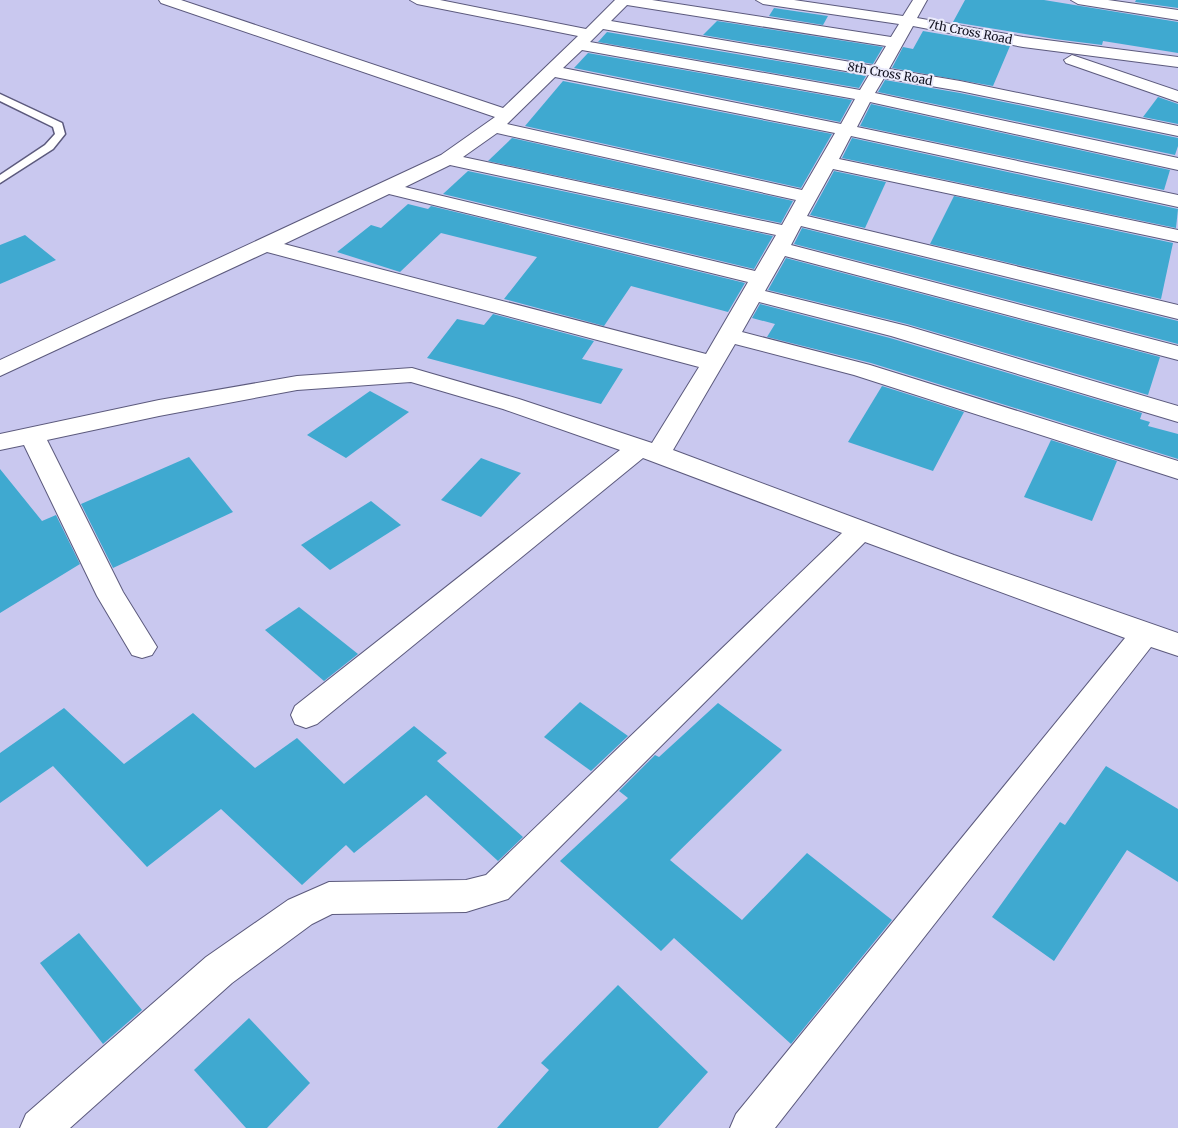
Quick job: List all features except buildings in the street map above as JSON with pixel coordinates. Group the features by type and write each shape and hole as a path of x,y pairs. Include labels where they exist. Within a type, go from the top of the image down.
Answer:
{"street":[{"path":"166,0 501,121 808,197"},
{"name":"8th Cross Road","path":"417,0 589,35 879,72 960,86 1178,131"},
{"path":"0,369 448,159 501,121 624,0 896,43"},
{"name":"7th Cross Road","path":"763,0 909,21 1023,42 1178,62"},
{"path":"306,715 649,451 712,364 920,0"},
{"path":"1078,0 1178,15"},
{"path":"589,35 1178,164"},
{"path":"1023,42 1178,97"},
{"path":"552,71 846,130 1178,200"},
{"path":"448,159 787,233 1178,312"},
{"path":"828,162 1178,236"},
{"path":"387,188 757,286 1178,414"},
{"path":"787,233 1178,353"},
{"path":"266,245 712,364"},
{"path":"729,335 862,370 1178,470"},
{"path":"0,442 159,408 297,383 412,374 511,404 649,451 944,562 1178,645"},
{"path":"32,436 111,596 142,647"},
{"path":"40,1128 219,970 300,912 329,898 466,896 496,888 861,530"},
{"path":"750,1128 1146,633"}],"lane":[{"path":"0,96 58,125 60,134 49,148 0,180"}]}
